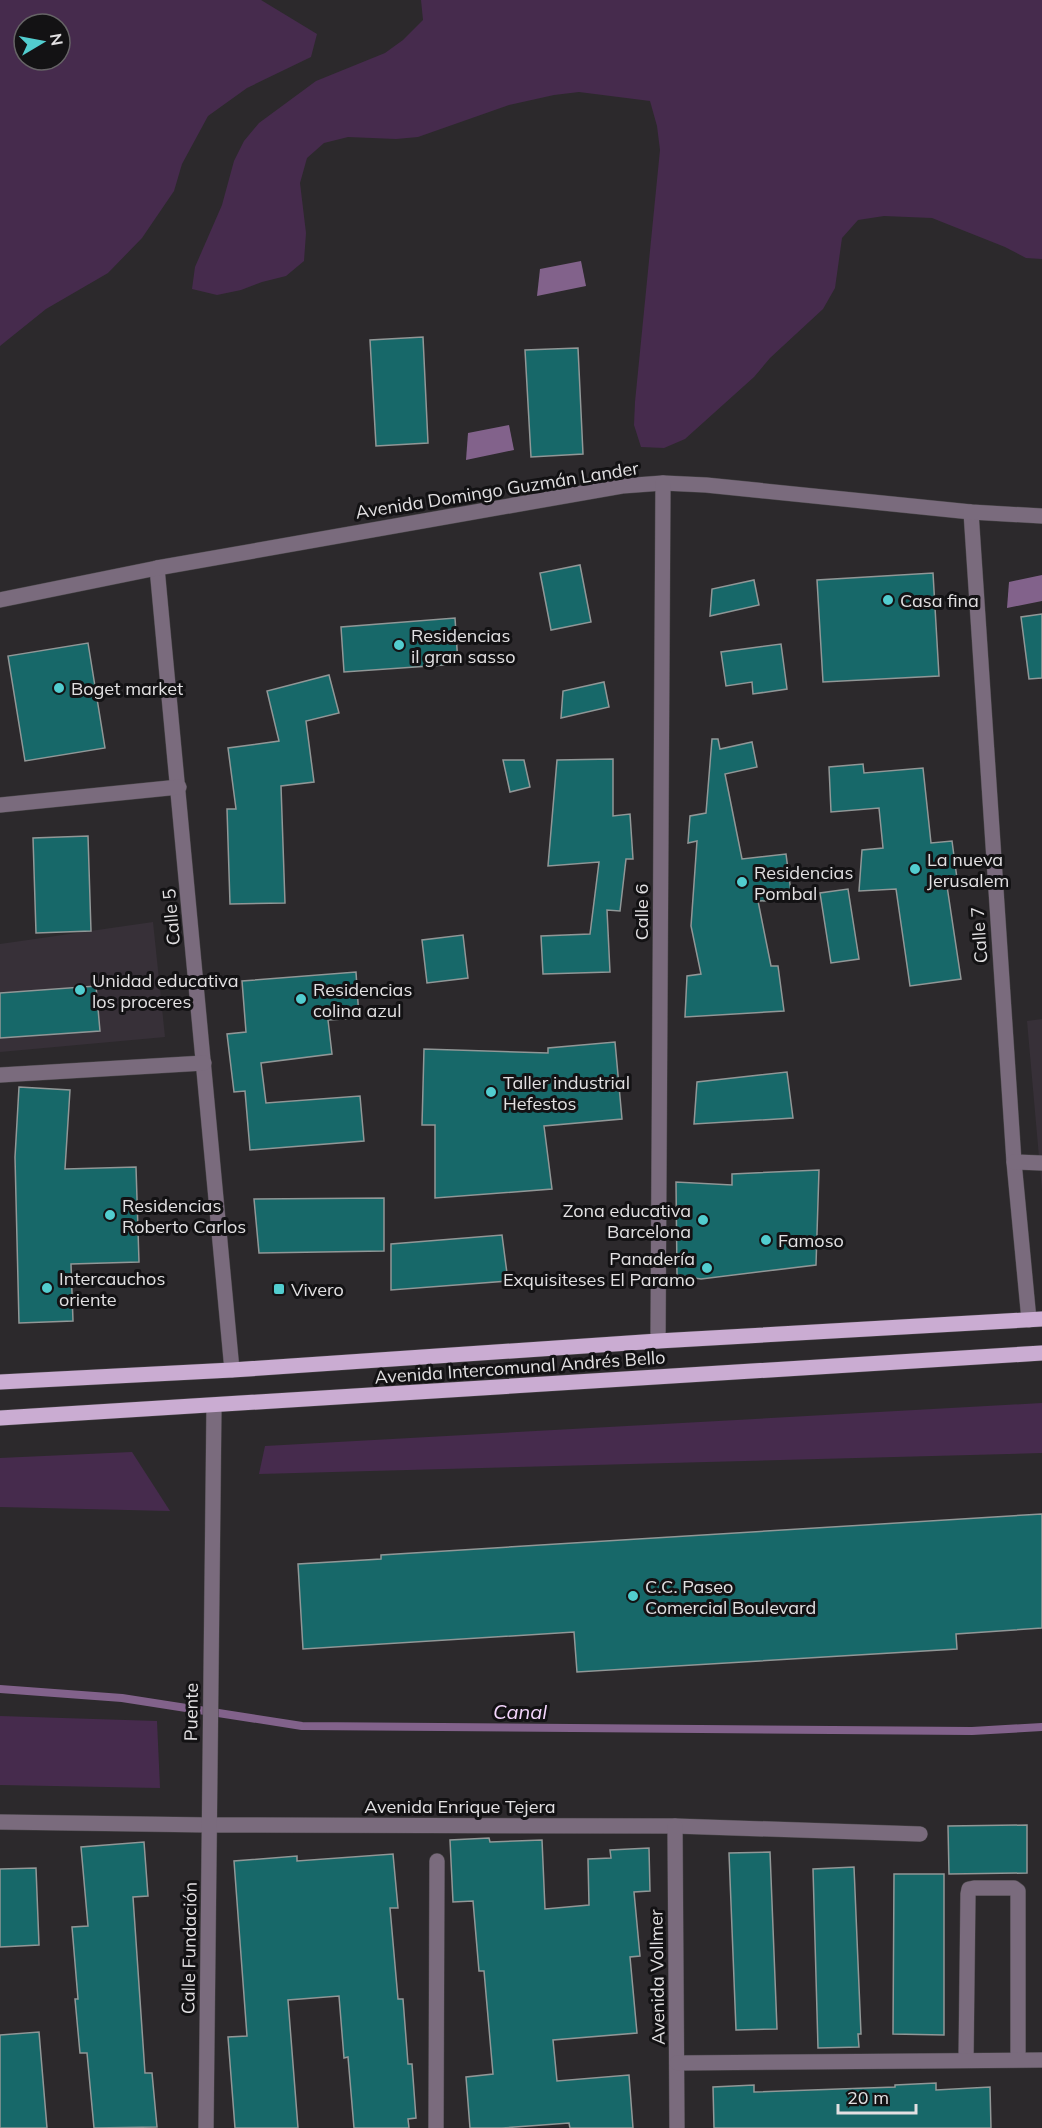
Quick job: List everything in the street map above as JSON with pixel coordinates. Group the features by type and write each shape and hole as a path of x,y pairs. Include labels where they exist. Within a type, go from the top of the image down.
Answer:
{"main road":[{"name":"Avenida Intercomunal Andrés Bello","path":"0,1382 232,1370 658,1341 1036,1320"},
{"name":"Avenida Intercomunal Andrés Bello","path":"0,1418 1042,1353"}],"street":[{"name":"Avenida Domingo Guzmán Lander","path":"0,600 157,568 622,486 663,483 718,486 970,512 1042,516"},
{"name":"Calle 6","path":"658,1341 663,483"},
{"name":"Calle 7","path":"970,512 1014,1162 1036,1320"},
{"name":"Calle 5","path":"157,568 232,1370"},
{"path":"0,805 179,787"},
{"path":"0,1075 204,1063"},
{"path":"1014,1162 1042,1163"},
{"name":"Puente","path":"210,1769 214,1406"},
{"name":"Calle Fundación","path":"206,2128 210,1769"},
{"name":"Avenida Enrique Tejera","path":"0,1822 675,1826 920,1834"},
{"name":"Avenida Vollmer","path":"675,1826 677,2128"},
{"path":"436,1861 436,2128"},
{"path":"966,2060 968,1894 969,1889 974,1888 1014,1888 1018,1891 1018,2059"},
{"path":"677,2063 1042,2060"}],"shaded area":[{"path":"0,0 261,0 317,34 311,57 247,88 208,116 182,164 174,191 142,238 108,273 46,309 0,346"},
{"path":"421,0 1042,0 1042,259 1026,258 1005,247 932,218 884,216 858,220 842,238 835,288 823,309 770,358 754,377 685,439 664,448 641,447 634,425 635,402 660,150 657,126 650,101 579,92 509,105 418,137 396,139 348,137 324,143 307,158 300,183 306,233 304,261 286,276 241,290 217,295 192,289 195,267 222,205 234,161 244,141 259,123 316,81 385,53 403,40 423,20"},
{"path":"581,261 586,286 537,296 540,269"},
{"path":"509,425 514,450 466,460 468,433"},
{"path":"1042,575 1042,601 1007,608 1009,582"},
{"name":"Unidad educativa los proceres","path":"153,922 165,1037 0,1052 0,944"},
{"path":"1042,1019 1042,1191 1027,1021"},
{"path":"1042,1403 1042,1453 259,1474 265,1446"},
{"path":"132,1452 170,1511 0,1507 0,1458"},
{"path":"0,1716 157,1721 160,1788 0,1785"}],"building":[{"path":"423,337 428,443 376,446 370,340"},
{"path":"578,348 583,454 531,457 525,350"},
{"path":"580,565 591,622 551,630 540,573"},
{"path":"933,573 939,676 823,682 817,580"},
{"path":"754,580 759,605 710,616 712,589"},
{"path":"1042,614 1042,678 1029,679 1021,617"},
{"name":"Residencias il gran sasso","path":"455,618 458,664 344,672 341,627"},
{"path":"88,643 105,748 25,761 8,656"},
{"path":"781,644 787,689 753,694 752,682 726,686 721,652"},
{"path":"329,675 339,713 306,721 314,782 281,786 285,903 230,904 227,809 236,809 228,748 279,741 267,691"},
{"path":"604,682 609,707 561,718 563,691"},
{"path":"712,739 718,739 720,749 752,742 757,767 725,774 742,859 786,854 792,900 758,901 771,966 778,966 784,1011 685,1017 687,976 701,974 691,926 697,841 688,843 690,816 706,813"},
{"path":"613,759 613,816 630,814 633,859 626,859 620,911 607,910 610,972 543,974 541,936 590,934 599,862 548,866 557,760"},
{"path":"503,760 524,760 530,787 510,792"},
{"path":"863,764 864,773 923,768 931,843 952,841 958,886 947,886 961,979 910,986 896,889 859,891 862,850 883,848 879,808 831,812 829,767"},
{"path":"88,836 91,931 36,933 33,838"},
{"path":"848,889 859,959 831,963 820,893"},
{"path":"463,935 468,978 427,983 422,940"},
{"path":"356,972 359,1018 328,1020 332,1054 261,1063 266,1103 360,1096 364,1141 250,1150 245,1091 234,1092 227,1034 246,1032 242,981"},
{"path":"96,986 100,1031 0,1038 0,993"},
{"path":"615,1042 622,1119 544,1126 552,1189 435,1198 435,1125 422,1125 424,1049 548,1053 548,1048"},
{"path":"787,1072 793,1118 694,1124 697,1082"},
{"path":"19,1087 70,1090 65,1169 136,1167 139,1262 71,1264 73,1321 19,1323 15,1157"},
{"path":"819,1170 816,1265 701,1279 677,1275 676,1182 732,1185 732,1174"},
{"path":"384,1198 384,1251 259,1253 254,1199"},
{"path":"502,1235 508,1281 391,1290 391,1244"},
{"path":"1042,1514 1042,1628 956,1634 957,1649 577,1672 574,1632 303,1649 298,1564 381,1559 381,1555"},
{"path":"1027,1825 1027,1873 949,1874 948,1826"},
{"path":"489,1838 490,1842 542,1840 545,1909 589,1905 588,1859 611,1858 610,1850 649,1848 650,1891 634,1892 640,1956 630,1957 637,2033 553,2040 557,2081 629,2075 633,2128 570,2128 569,2123 470,2128 466,2077 493,2074 484,1971 479,1971 473,1901 453,1902 450,1840"},
{"path":"144,1842 148,1896 133,1897 145,2073 152,2073 157,2127 94,2128 87,2053 80,2053 75,1999 78,1999 72,1927 88,1926 81,1847"},
{"path":"770,1852 777,2029 736,2030 729,1853"},
{"path":"393,1854 398,1908 390,1908 398,1999 403,1999 408,2064 412,2064 416,2118 408,2119 409,2128 354,2128 348,2057 344,2058 339,1996 288,2000 298,2128 235,2128 228,2037 247,2036 234,1861 297,1856 297,1861"},
{"path":"854,1867 861,2034 858,2034 859,2047 818,2048 813,1869"},
{"path":"36,1868 39,1945 0,1947 0,1869"},
{"path":"894,1874 944,1874 944,2035 893,2034"},
{"path":"39,2032 47,2128 0,2128 0,2035"},
{"path":"936,2083 936,2090 990,2087 991,2128 714,2128 713,2087 754,2085 754,2092 895,2087 895,2085"}],"waterway":[{"name":"Canal","path":"0,1689 122,1698 302,1726 972,1731 1042,1727"}],"place":[{"name":"Casa fina","path":"888,600"},
{"name":"Residencias il gran sasso","path":"399,645"},
{"name":"Boget market","path":"59,688"},
{"name":"La nueva Jerusalem","path":"915,869"},
{"name":"Residencias Pombal","path":"742,882"},
{"name":"Unidad educativa los proceres","path":"80,990"},
{"name":"Residencias colina azul","path":"301,999"},
{"name":"Taller industrial Hefestos","path":"491,1092"},
{"name":"Residencias Roberto Carlos","path":"110,1215"},
{"name":"Zona educativa Barcelona","path":"703,1220"},
{"name":"Famoso","path":"766,1240"},
{"name":"Panadería Exquisiteses El Paramo","path":"707,1268"},
{"name":"Intercauchos oriente","path":"47,1288"},
{"name":"Vivero","path":"279,1289"},
{"name":"C.C. Paseo Comercial Boulevard","path":"633,1596"}]}
